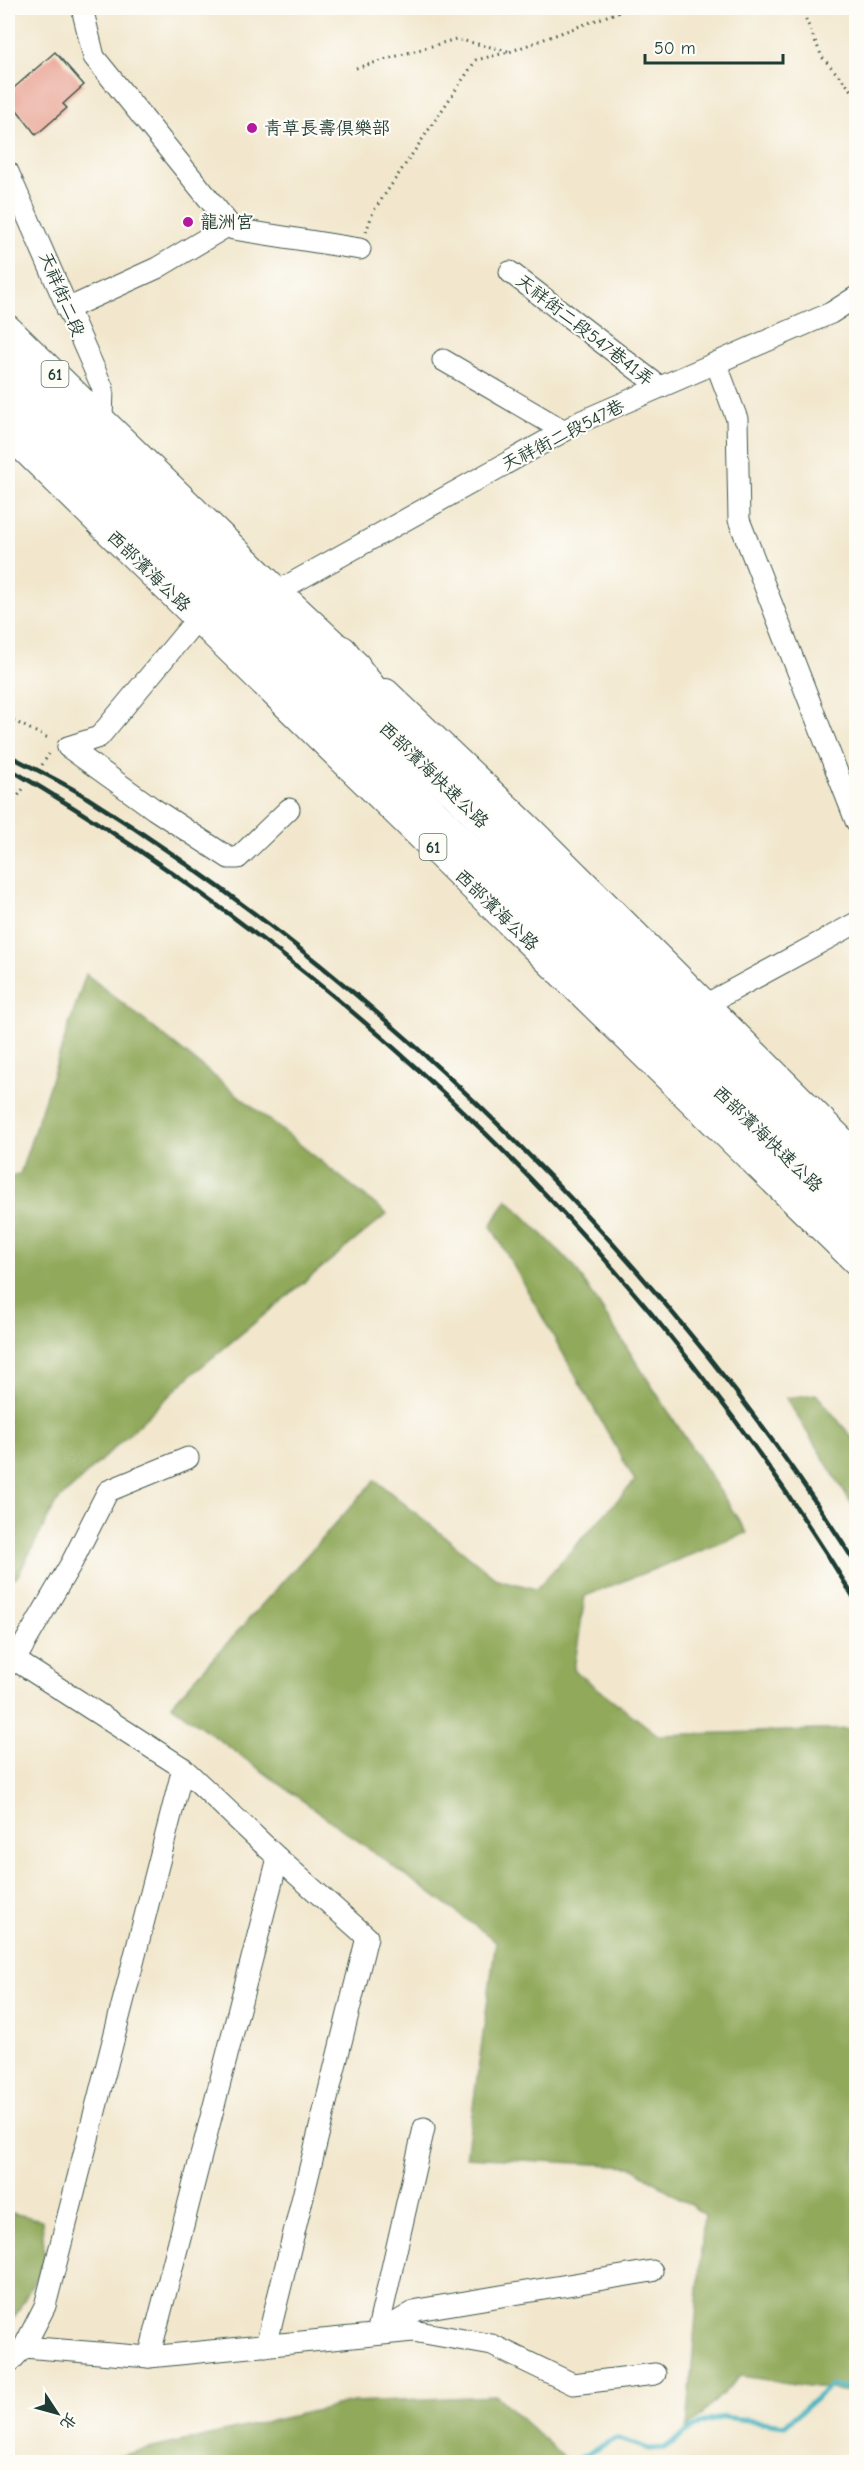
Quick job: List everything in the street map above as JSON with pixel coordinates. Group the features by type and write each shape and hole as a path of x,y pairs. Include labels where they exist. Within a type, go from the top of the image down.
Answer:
{"highway":[{"name":"西部濱海快速公路","path":"8,363 164,512 341,687 457,795 856,1190"},
{"name":"西部濱海快速公路","path":"8,400 856,1225"},
{"path":"342,651 457,795"},
{"path":"805,1174 856,1233"}],"main road":[{"name":"61","path":"8,328 278,591 531,830 856,1154"},
{"name":"西部濱海公路","path":"10,440 197,619 856,1262"}],"street":[{"path":"82,8 94,57 233,230 360,249"},
{"name":"天祥街二段","path":"8,172 103,389 102,419"},
{"path":"67,309 157,268 229,225"},
{"name":"天祥街二段547巷41弄","path":"510,272 660,387"},
{"name":"天祥街二段547巷","path":"278,591 564,432 660,387 831,313 856,297"},
{"path":"443,360 564,432"},
{"path":"716,363 737,419 739,520 856,821"},
{"path":"68,747 99,737 197,619"},
{"path":"68,747 154,809 229,858 238,858 289,809"},
{"path":"705,1005 856,923"},
{"path":"188,1458 108,1491 72,1562 11,1663 183,1768 278,1858 367,1937 266,2346"},
{"path":"8,2364 24,2347 45,2306 183,1768"},
{"path":"149,2357 278,1858"},
{"path":"376,2334 424,2128"},
{"path":"376,2334 417,2310 652,2271"},
{"path":"24,2347 149,2357 413,2331 492,2345 573,2384 655,2374"}],"path":[{"path":"360,249 373,212 476,60 509,52 629,8"},
{"path":"801,8 822,57 856,95"},
{"path":"356,68 456,39 509,52"},
{"path":"8,718 68,747"},
{"path":"8,810 23,789"}],"green space":[{"path":"86,974 387,1214 190,1376 56,1503 17,1577 8,1582 8,1177 20,1174"},
{"path":"507,1199 574,1266 747,1533 585,1596 574,1670 658,1735 856,1729 856,2393 741,2376 687,2429 704,2214 631,2166 466,2157 496,1941 171,1705 375,1480 497,1579 536,1589 635,1481 491,1226"},
{"path":"816,1394 856,1442 856,1511 786,1398"},
{"path":"8,2212 42,2220 45,2262 8,2329"},
{"path":"497,2396 569,2462 106,2462 123,2455 353,2402"}],"building":[{"path":"55,52 84,85 63,104 67,108 36,135 8,98 8,93"}],"waterway":[{"path":"573,2462 616,2438 649,2449 664,2448 701,2423 724,2417 785,2425 830,2386 852,2388 856,2391"}],"railway":[{"path":"8,755 86,797 198,872 307,955 412,1044 513,1139 608,1239 698,1344 781,1452 856,1564"},
{"path":"8,768 135,848 257,935 373,1030 484,1132 588,1240 685,1355 774,1475 856,1601"}],"place":[{"name":"青草長壽俱樂部","path":"252,128"},
{"name":"龍洲宮","path":"188,222"}]}
